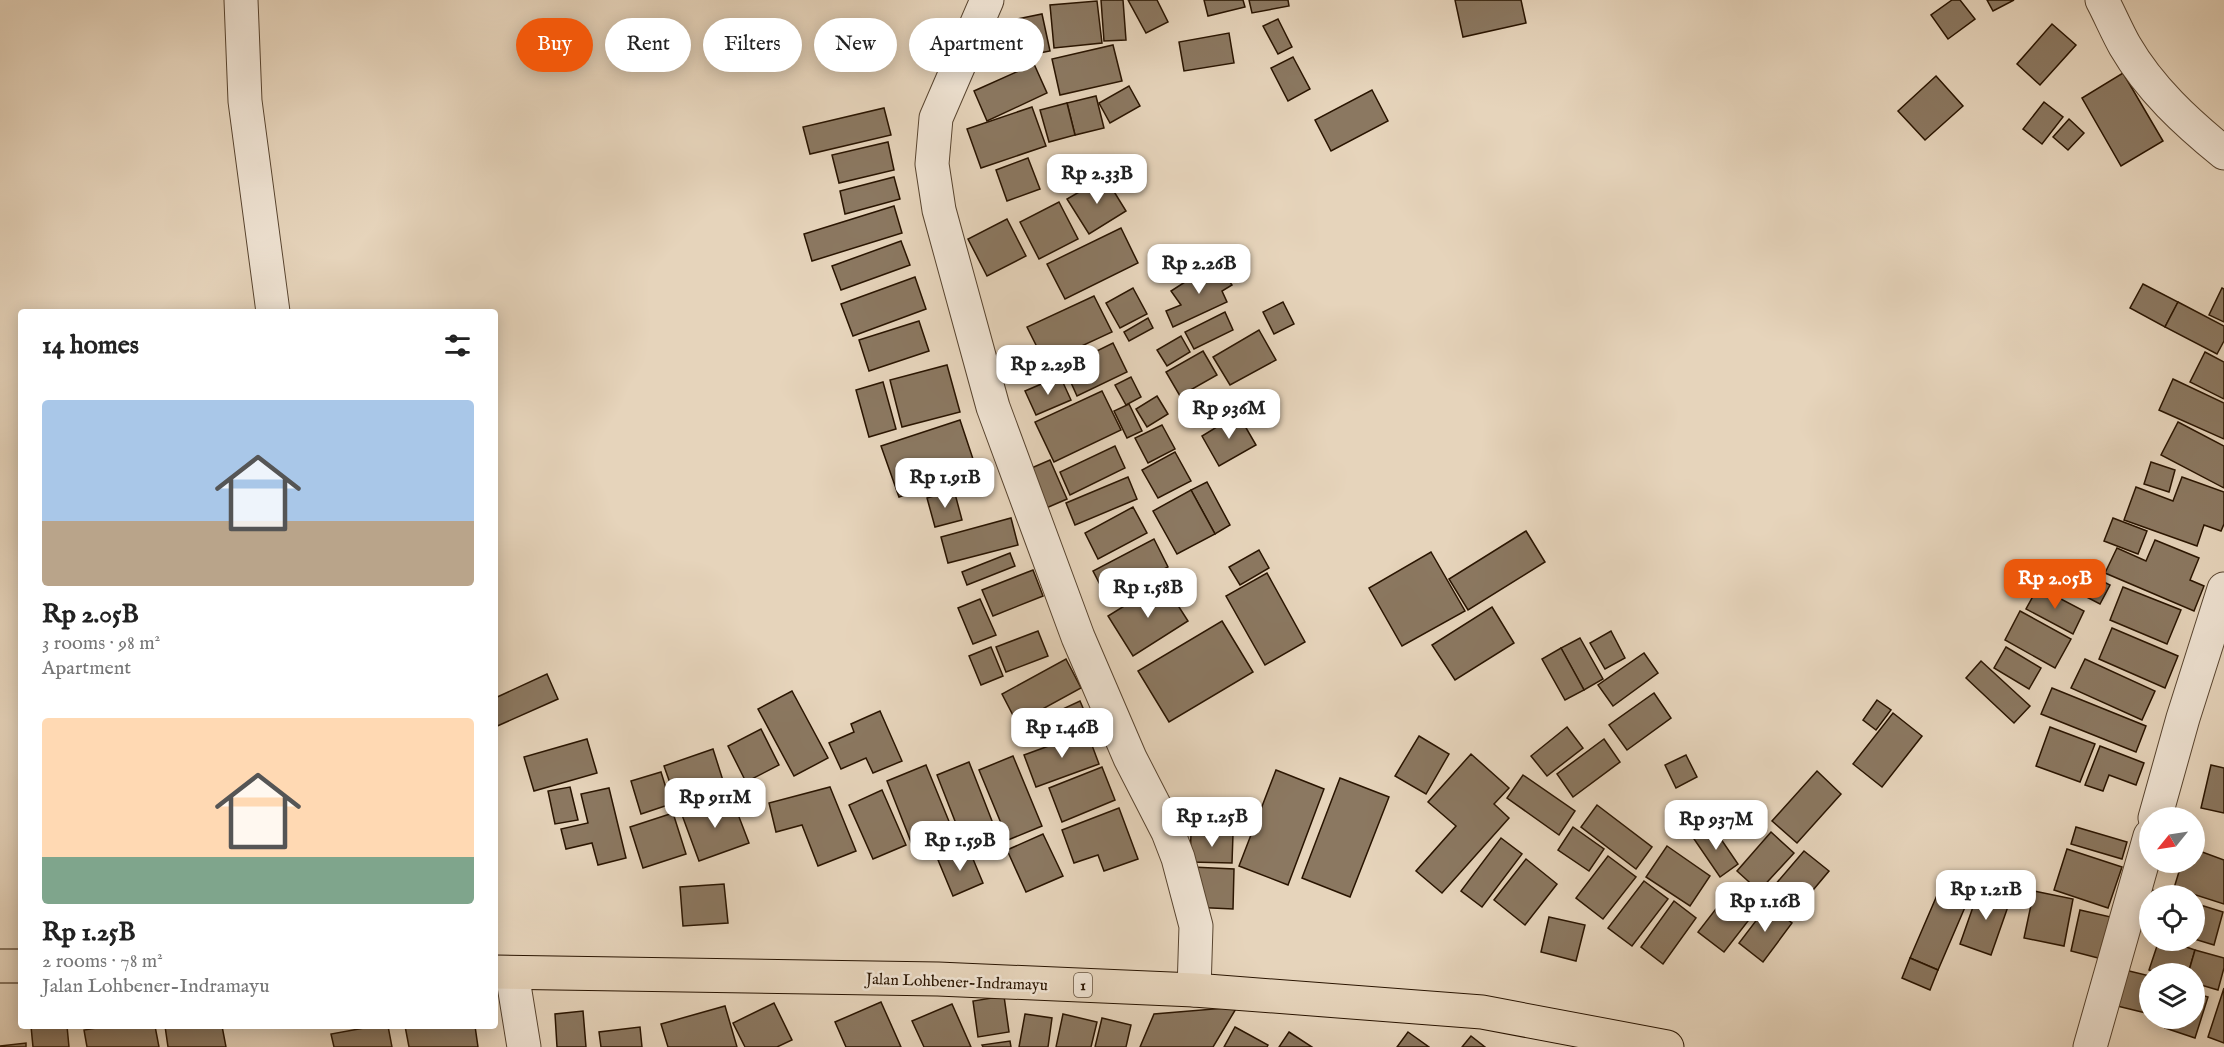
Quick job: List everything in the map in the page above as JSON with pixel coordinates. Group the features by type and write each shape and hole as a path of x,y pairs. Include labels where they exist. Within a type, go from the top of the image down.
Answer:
{"highway":[{"path":"0,966 18,966"},
{"name":"Jalan Lohbener-Indramayu","path":"504,972 938,979 1195,978 1482,1012 1667,1047"}],"street":[{"path":"241,0 245,101 273,309"},
{"path":"987,0 936,118 932,164 939,210 993,407 1078,637 1130,758 1168,832 1178,858 1196,926 1195,978"},
{"path":"2102,0 2126,47 2157,92 2196,130 2224,153"},
{"path":"2158,807 2183,718 2224,589"},
{"path":"2090,1047 2139,873"},
{"path":"504,972 524,1047"}],"building":[{"path":"1101,0 1123,0 1126,40 1104,41"},
{"path":"1128,0 1157,0 1168,22 1146,33"},
{"path":"1204,0 1243,0 1245,7 1208,16"},
{"path":"1249,0 1288,0 1289,6 1252,13"},
{"path":"1455,0 1521,0 1526,23 1463,37"},
{"path":"1952,0 1960,0 1975,19 1948,39 1931,15"},
{"path":"1987,0 2014,0 1993,11"},
{"path":"1097,1 1102,43 1054,48 1050,5"},
{"path":"1042,14 1043,18 1022,18"},
{"path":"1278,19 1292,47 1278,54 1263,26"},
{"path":"1044,23 1050,51 1044,52"},
{"path":"2052,24 2076,45 2040,85 2017,64"},
{"path":"1229,33 1234,63 1184,71 1179,42"},
{"path":"1113,45 1122,81 1060,95 1052,59"},
{"path":"1293,57 1310,89 1288,101 1271,68"},
{"path":"1016,72 1038,72 1047,93 987,121 974,91"},
{"path":"2123,73 2163,141 2121,166 2082,98"},
{"path":"1936,76 1963,106 1925,140 1898,111"},
{"path":"1129,86 1140,106 1110,123 1099,103"},
{"path":"1372,90 1388,121 1331,151 1315,120"},
{"path":"1096,96 1104,128 1075,135 1067,103"},
{"path":"2044,102 2063,117 2042,144 2023,129"},
{"path":"1067,103 1075,135 1049,142 1040,110"},
{"path":"1032,107 1046,146 981,168 967,129"},
{"path":"884,108 891,135 810,154 803,127"},
{"path":"2069,119 2084,133 2068,150 2053,137"},
{"path":"888,142 894,170 839,183 832,155"},
{"path":"1028,158 1040,189 1007,201 996,170"},
{"path":"894,177 900,199 845,214 840,191"},
{"path":"1105,177 1126,211 1089,234 1067,199"},
{"path":"1059,202 1078,239 1039,259 1020,222"},
{"path":"894,206 902,233 812,261 804,234"},
{"path":"1007,219 1026,256 987,276 968,239"},
{"path":"1121,228 1138,263 1065,299 1047,264"},
{"path":"901,241 910,265 841,290 832,266"},
{"path":"1216,262 1232,285 1222,291 1227,302 1173,327 1166,311 1181,305 1171,291"},
{"path":"915,277 926,309 853,336 841,304"},
{"path":"2143,284 2178,302 2165,327 2130,308"},
{"path":"1133,288 1147,314 1120,328 1106,303"},
{"path":"2222,288 2224,289 2224,322 2209,315"},
{"path":"1094,296 1112,332 1045,363 1027,327"},
{"path":"1283,302 1294,324 1274,334 1263,312"},
{"path":"2178,302 2224,326 2224,341 2217,354 2165,327"},
{"path":"1225,312 1233,330 1194,349 1185,332"},
{"path":"1148,318 1153,328 1129,341 1124,332"},
{"path":"919,321 929,351 869,371 859,340"},
{"path":"1259,330 1276,360 1230,385 1213,357"},
{"path":"1181,336 1190,352 1167,366 1157,350"},
{"path":"1113,343 1127,372 1077,396 1064,367"},
{"path":"1203,351 1217,375 1180,396 1166,372"},
{"path":"2205,352 2224,362 2224,399 2190,382"},
{"path":"947,365 960,412 902,427 890,380"},
{"path":"1060,376 1071,400 1036,415 1025,391"},
{"path":"1131,377 1141,397 1126,405 1115,385"},
{"path":"2173,379 2224,403 2224,439 2159,410"},
{"path":"883,382 896,429 869,437 856,390"},
{"path":"1102,391 1121,430 1054,462 1035,422"},
{"path":"1157,396 1168,414 1147,427 1136,409"},
{"path":"1129,404 1142,431 1127,438 1114,411"},
{"path":"1238,414 1256,445 1219,466 1202,436"},
{"path":"960,420 977,471 899,497 881,446"},
{"path":"2178,422 2224,446 2224,488 2161,455"},
{"path":"1162,425 1175,449 1148,463 1135,438"},
{"path":"1115,446 1125,468 1070,495 1060,472"},
{"path":"1175,452 1191,481 1158,498 1142,470"},
{"path":"1050,460 1067,499 1044,509 1027,470"},
{"path":"2151,462 2175,470 2169,492 2144,484"},
{"path":"1128,477 1137,499 1075,525 1066,503"},
{"path":"2182,477 2224,492 2224,524 2221,531 2204,525 2197,546 2124,520 2136,487 2173,501"},
{"path":"1207,482 1230,525 1215,534 1191,490"},
{"path":"954,490 962,520 935,527 927,498"},
{"path":"1191,490 1215,534 1177,554 1153,511"},
{"path":"1133,507 1147,533 1098,559 1085,533"},
{"path":"1011,518 1018,545 948,563 941,537"},
{"path":"2113,518 2147,531 2138,554 2104,541"},
{"path":"1526,531 1545,562 1468,610 1449,579"},
{"path":"1154,539 1168,567 1107,598 1093,571"},
{"path":"2155,540 2199,558 2190,580 2204,586 2194,611 2105,573 2117,548 2146,561"},
{"path":"1259,550 1269,568 1240,585 1229,567"},
{"path":"1431,552 1465,611 1402,646 1369,588"},
{"path":"1010,553 1015,566 967,585 962,572"},
{"path":"2079,569 2110,585 2100,604 2069,588"},
{"path":"1033,570 1043,596 993,616 982,590"},
{"path":"1267,573 1305,642 1265,665 1226,596"},
{"path":"1163,582 1188,621 1133,656 1108,616"},
{"path":"2038,587 2084,611 2073,634 2026,609"},
{"path":"2123,587 2181,610 2167,644 2110,620"},
{"path":"980,599 996,635 973,644 958,608"},
{"path":"1492,607 1514,643 1455,680 1432,645"},
{"path":"2020,611 2071,639 2055,668 2005,640"},
{"path":"1222,621 1253,672 1169,722 1138,671"},
{"path":"2112,628 2178,656 2165,688 2099,659"},
{"path":"1038,631 1048,656 1006,672 996,647"},
{"path":"1611,631 1625,658 1605,669 1590,643"},
{"path":"1580,638 1603,679 1584,690 1561,648"},
{"path":"991,647 1003,676 981,685 969,656"},
{"path":"2006,647 2041,668 2029,689 1994,668"},
{"path":"1561,648 1584,690 1565,700 1542,659"},
{"path":"1644,653 1658,673 1613,706 1598,685"},
{"path":"1066,659 1081,688 1017,723 1002,694"},
{"path":"2085,659 2155,691 2142,720 2071,688"},
{"path":"1981,661 2030,706 2014,723 1966,678"},
{"path":"547,674 558,699 498,726 498,697"},
{"path":"2052,688 2146,726 2136,752 2041,714"},
{"path":"792,691 828,758 794,776 758,709"},
{"path":"1654,693 1671,718 1627,750 1609,725"},
{"path":"1877,700 1891,710 1876,730 1863,720"},
{"path":"1080,701 1089,722 1049,741 1039,720"},
{"path":"880,711 902,761 873,773 866,758 841,769 829,743 854,732 851,724"},
{"path":"1893,713 1922,736 1882,787 1853,764"},
{"path":"1567,727 1583,748 1547,776 1531,756"},
{"path":"2050,727 2095,744 2080,782 2036,766"},
{"path":"761,729 779,765 746,782 728,746"},
{"path":"1087,732 1099,764 1036,787 1024,755"},
{"path":"1419,736 1449,754 1426,794 1395,776"},
{"path":"587,739 597,773 534,791 524,757"},
{"path":"1604,739 1620,762 1573,797 1557,774"},
{"path":"2100,746 2144,763 2136,785 2109,775 2103,791 2085,785"},
{"path":"713,749 726,790 678,806 664,766"},
{"path":"1471,754 1509,788 1494,804 1509,818 1442,893 1416,871 1456,826 1428,802"},
{"path":"1686,755 1697,777 1676,788 1665,765"},
{"path":"1013,756 1042,826 1008,840 979,770"},
{"path":"969,762 994,826 962,839 937,775"},
{"path":"926,765 957,841 917,857 887,781"},
{"path":"2211,765 2224,768 2224,813 2201,807"},
{"path":"1102,767 1115,800 1062,822 1049,788"},
{"path":"1276,770 1324,789 1288,885 1239,866"},
{"path":"1817,771 1841,794 1797,843 1772,821"},
{"path":"661,772 671,804 641,814 631,781"},
{"path":"1523,775 1575,811 1559,835 1507,798"},
{"path":"1340,778 1389,797 1350,897 1302,878"},
{"path":"570,787 578,820 555,824 548,791"},
{"path":"830,787 856,851 818,866 802,825 776,832 769,803"},
{"path":"609,788 626,858 598,865 592,843 566,849 561,829 588,823 581,794"},
{"path":"882,790 906,845 873,859 849,805"},
{"path":"731,796 749,843 699,861 682,815"},
{"path":"1597,805 1652,847 1636,869 1581,827"},
{"path":"1119,808 1138,859 1104,871 1098,855 1074,863 1062,830"},
{"path":"673,813 686,854 643,868 630,827"},
{"path":"1712,826 1738,864 1720,877 1694,839"},
{"path":"1573,827 1604,849 1589,871 1558,850"},
{"path":"2076,827 2127,842 2122,859 2071,844"},
{"path":"1771,832 1794,853 1759,891 1737,871"},
{"path":"1191,833 1233,834 1232,863 1190,862"},
{"path":"1043,834 1063,876 1026,892 1007,850"},
{"path":"1501,838 1522,854 1482,907 1461,891"},
{"path":"1667,846 1710,876 1690,906 1646,877"},
{"path":"968,847 983,883 953,896 938,860"},
{"path":"2067,849 2122,867 2108,908 2054,890"},
{"path":"1804,851 1829,871 1793,914 1768,893"},
{"path":"2205,853 2224,860 2224,904 2205,898 2205,885 2175,885 2179,873 2205,873"},
{"path":"1608,856 1636,877 1603,919 1576,898"},
{"path":"1526,859 1557,884 1525,925 1494,900"},
{"path":"1192,867 1234,869 1233,909 1191,907"},
{"path":"1947,872 1975,884 1938,970 1910,958"},
{"path":"1644,881 1668,899 1632,946 1608,928"},
{"path":"1736,883 1762,903 1724,952 1698,932"},
{"path":"724,884 728,923 683,926 680,887"},
{"path":"1980,887 2011,898 1991,955 1960,944"},
{"path":"2034,891 2073,899 2064,946 2024,938"},
{"path":"1674,901 1696,918 1663,964 1641,947"},
{"path":"1768,905 1792,923 1763,962 1739,943"},
{"path":"2205,906 2223,912 2214,945 2205,942"},
{"path":"2080,910 2115,918 2106,960 2071,951"},
{"path":"1549,917 1585,925 1576,961 1541,952"},
{"path":"2155,951 2195,951 2191,963 2151,963"},
{"path":"2195,951 2224,958 2224,968 2218,990 2205,986 2205,963 2191,963"},
{"path":"1910,958 1938,970 1930,990 1902,978"},
{"path":"2125,970 2139,973 2139,1011 2117,1006"},
{"path":"2224,988 2224,1043 2208,1037"},
{"path":"1004,996 1009,1032 978,1037 973,1001"},
{"path":"881,1002 901,1047 846,1047 835,1022"},
{"path":"774,1003 792,1040 777,1047 745,1047 733,1023"},
{"path":"952,1004 971,1047 924,1047 912,1021"},
{"path":"725,1006 737,1047 668,1047 661,1024"},
{"path":"1237,1007 1213,1047 1140,1047 1154,1014"},
{"path":"583,1011 586,1047 557,1047 555,1014"},
{"path":"1025,1014 1052,1018 1048,1047 1019,1047"},
{"path":"1063,1014 1097,1022 1091,1047 1056,1047"},
{"path":"1102,1018 1131,1025 1126,1047 1095,1047"},
{"path":"640,1027 642,1047 601,1047 599,1032"},
{"path":"1235,1027 1268,1045 1267,1047 1224,1047"},
{"path":"31,1029 67,1029 69,1047 33,1047"},
{"path":"156,1029 159,1047 87,1047 84,1030"},
{"path":"165,1029 223,1029 226,1047 168,1047"},
{"path":"358,1029 389,1029 392,1047 334,1047 331,1034"},
{"path":"406,1029 475,1029 478,1047 409,1047"},
{"path":"2168,1029 2198,1029 2195,1038"},
{"path":"1289,1032 1312,1047 1279,1047"},
{"path":"1408,1032 1429,1047 1397,1047"},
{"path":"1471,1036 1485,1047 1462,1047"},
{"path":"1010,1041 1011,1047 983,1047 982,1045"},
{"path":"26,1043 26,1047 0,1047 0,1046"}]}
